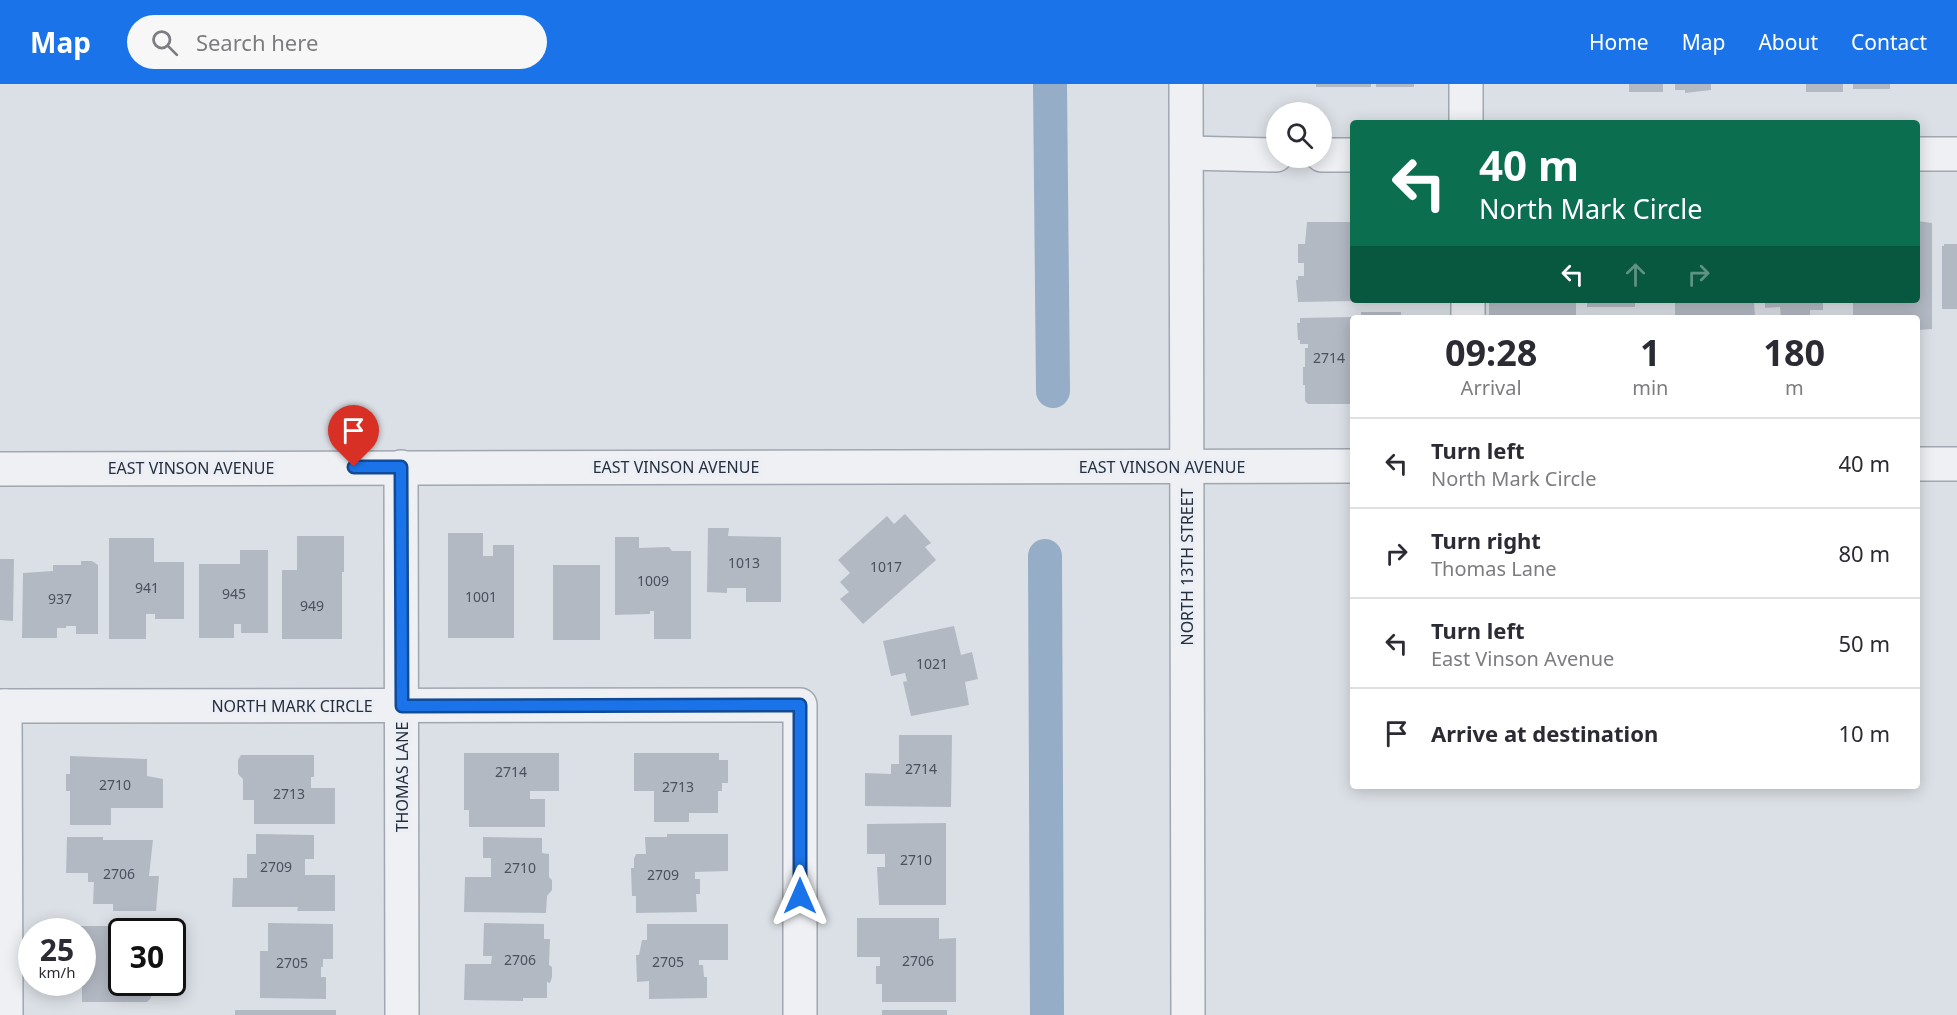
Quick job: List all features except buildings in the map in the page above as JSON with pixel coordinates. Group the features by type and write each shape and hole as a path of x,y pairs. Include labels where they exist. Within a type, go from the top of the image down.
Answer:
{"street":[{"name":"NORTH 13TH STREET","path":"1186,84 1188,1015"},
{"path":"1466,84 1466,120"},
{"path":"1187,153 1266,154"},
{"path":"1920,154 1957,154"},
{"path":"1332,155 1350,155"},
{"path":"1920,464 1957,464"},
{"name":"EAST VINSON AVENUE","path":"0,469 1350,466"},
{"name":"THOMAS LANE","path":"401,467 402,1015"},
{"name":"NORTH MARK CIRCLE","path":"2,706 800,705 800,1015"},
{"path":"2,706 6,1015"}],"waterway":[{"path":"1050,84 1053,391"},
{"path":"1045,556 1047,1015"}],"route":[{"path":"354,467 401,467 402,706 800,705 800,896"}]}
